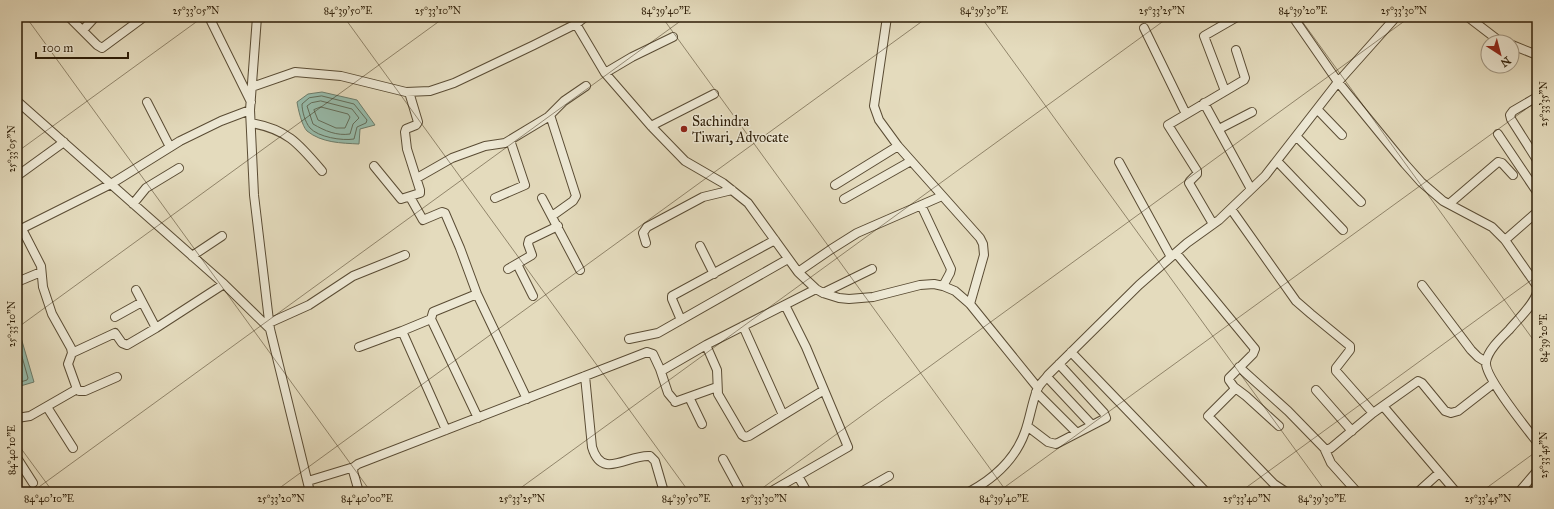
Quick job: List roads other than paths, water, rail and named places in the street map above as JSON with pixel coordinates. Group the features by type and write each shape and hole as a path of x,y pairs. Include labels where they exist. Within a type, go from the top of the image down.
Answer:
{"street":[{"path":"69,17 102,48 144,17"},
{"path":"83,30 94,17"},
{"path":"209,17 251,106"},
{"path":"257,17 251,106 254,195 270,326 310,492"},
{"path":"252,87 295,72 341,76 406,92 430,91 454,83 576,24 585,17"},
{"path":"887,17 874,106 879,120 898,146 980,238 983,244 984,255 970,304"},
{"path":"1225,91 1204,36 1237,17"},
{"path":"1293,17 1338,82 1421,182 1449,204 1492,227 1505,240 1537,286"},
{"path":"970,492 980,489 1008,463 1018,450 1027,426 1037,390 1047,377 1139,285 1213,224 1265,176 1338,82 1396,17"},
{"path":"1468,17 1490,34"},
{"path":"576,24 605,73 651,126 686,161 732,190 748,203 798,272 820,291 839,298 873,298 920,285 934,284 955,292 970,304 1037,390 1077,434"},
{"path":"1144,28 1186,114"},
{"path":"605,73 632,57 673,37"},
{"path":"1520,48 1537,55"},
{"path":"1213,224 1190,183 1190,180 1197,174 1197,172 1168,126 1245,79 1236,50"},
{"path":"417,178 452,158 485,146 503,143 510,140 550,115 564,101 586,86"},
{"path":"374,166 400,199 420,193 417,178 407,148 405,132 406,129 416,125 418,122 410,92"},
{"path":"651,126 714,94"},
{"path":"1537,97 1513,111 1510,115 1511,119 1537,160"},
{"path":"147,102 170,147"},
{"path":"1204,103 1251,189"},
{"path":"19,106 64,142 270,326"},
{"path":"117,376 85,391 79,391 77,389 68,364 72,353 69,344 52,314 43,287 38,259 19,230 111,184 170,147 251,106"},
{"path":"1317,109 1342,135"},
{"path":"1218,129 1252,112"},
{"path":"550,115 576,196 573,201 552,216"},
{"path":"251,122 267,126 285,134 303,149 322,171"},
{"path":"1498,134 1537,192"},
{"path":"1296,136 1361,202"},
{"path":"495,198 525,185 510,140"},
{"path":"17,176 64,142"},
{"path":"835,185 898,146"},
{"path":"844,199 911,161"},
{"path":"1277,161 1343,230"},
{"path":"1119,162 1174,255 1255,349 1253,354 1229,378 1234,387 1279,426"},
{"path":"1449,204 1498,162 1502,163 1513,175"},
{"path":"133,204 146,188 179,168"},
{"path":"646,243 643,233 647,227 703,197 732,190"},
{"path":"798,272 857,233 942,196"},
{"path":"410,197 423,220 442,212 444,213 460,248 477,294 527,399"},
{"path":"542,198 580,270"},
{"path":"921,205 951,269 950,274 942,286"},
{"path":"1230,209 1296,300 1350,346 1350,350 1336,368 1336,371 1373,413"},
{"path":"1505,240 1537,212"},
{"path":"508,269 532,255 528,244 529,240 558,226"},
{"path":"192,256 222,236"},
{"path":"682,320 672,296 774,240"},
{"path":"700,246 714,274"},
{"path":"270,326 309,305 353,276 405,255"},
{"path":"629,339 653,335 788,259"},
{"path":"517,264 533,296"},
{"path":"660,369 664,370 706,345 785,305 872,269"},
{"path":"17,282 41,272"},
{"path":"72,353 115,333 122,343 127,345 224,284"},
{"path":"1422,285 1471,350 1486,362"},
{"path":"136,290 156,328"},
{"path":"477,294 433,312 431,319 478,418"},
{"path":"1537,295 1493,349 1486,362 1486,368 1494,383 1537,442"},
{"path":"116,317 142,302"},
{"path":"770,492 848,447 806,347 785,305"},
{"path":"359,347 431,319"},
{"path":"743,326 783,415"},
{"path":"402,331 446,430"},
{"path":"706,345 717,370 717,387 720,396 742,435 745,437 824,390"},
{"path":"308,481 354,467 358,464 649,352 652,354 660,369 668,393 674,401 717,387"},
{"path":"1071,352 1206,492"},
{"path":"1027,426 1048,442 1054,444 1060,443 1105,419 1106,415 1059,364"},
{"path":"1239,367 1288,411 1325,450 1331,463 1357,492"},
{"path":"585,376 592,447 596,458 601,463 609,464 650,456 655,461 664,492"},
{"path":"1047,377 1092,425"},
{"path":"1325,450 1329,449 1373,413 1416,382 1420,381 1445,411 1451,413 1458,411 1494,383"},
{"path":"1234,387 1233,392 1208,416 1274,484 1286,492"},
{"path":"17,418 30,416 77,389"},
{"path":"1316,390 1352,431"},
{"path":"690,397 702,424"},
{"path":"47,406 73,448"},
{"path":"1383,406 1456,492"},
{"path":"17,458 34,483"},
{"path":"723,459 742,492"},
{"path":"354,467 353,471 359,492"},
{"path":"1418,492 1439,472"},
{"path":"1520,492 1537,472"},
{"path":"798,476 807,492"},
{"path":"861,492 889,476"}],"water":[{"path":"322,92 357,100 375,125 360,129 359,144 339,143 325,140 313,135 305,129 300,117 297,102 308,94"},
{"path":"17,324 34,382 17,387"}],"place":[{"name":"Sachindra Tiwari, Advocate","path":"684,129"}]}
